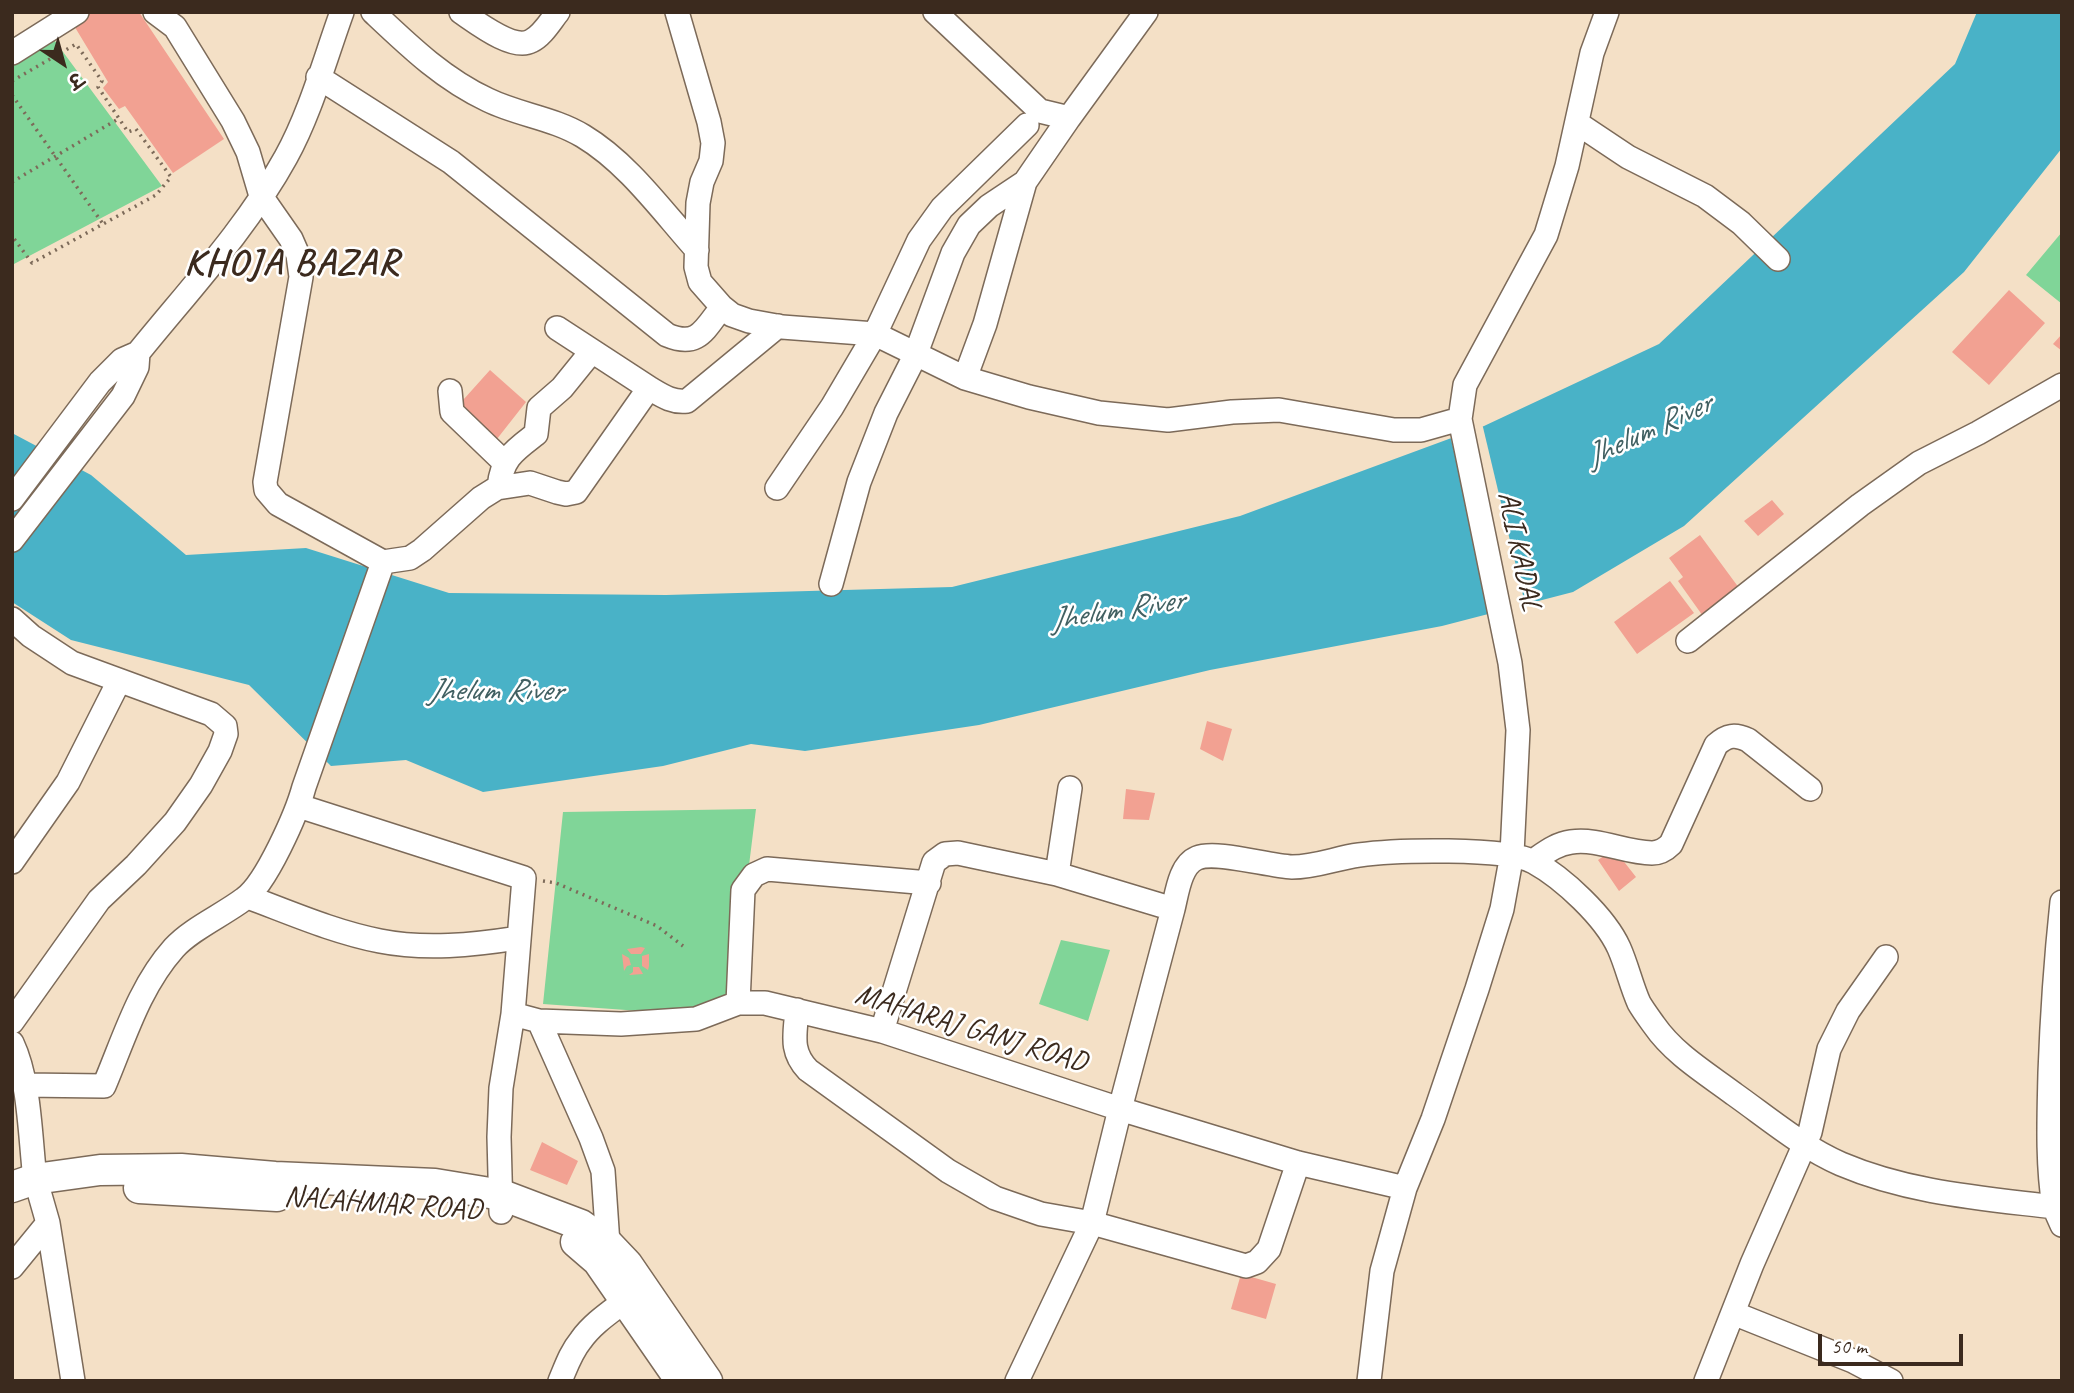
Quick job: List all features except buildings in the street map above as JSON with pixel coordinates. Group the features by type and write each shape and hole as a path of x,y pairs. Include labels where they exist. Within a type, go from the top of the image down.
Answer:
{"main road":[{"path":"29,1198 100,1170 181,1169 275,1177 435,1184 582,1225 608,1244 627,1264 634,1294"},
{"name":"NALAHMAR ROAD","path":"502,1204 581,1245 634,1294 707,1381"},
{"name":"NALAHMAR ROAD","path":"634,1294 681,1381"}],"street":[{"path":"12,53 77,12"},
{"path":"155,12 181,20 248,152 261,196 291,239 298,255 301,277 265,482 266,490 278,504 381,566 410,558 481,498 499,487 530,483 566,494 576,492 649,387"},
{"path":"12,499 100,382 122,360 138,353 233,236 261,196 286,158 301,128 342,12"},
{"path":"373,12 434,69 459,86 491,102 559,123 603,150 696,250"},
{"path":"461,12 488,30 521,44 530,43 558,12"},
{"path":"677,12 713,143 711,161 702,182 698,203 696,267 700,282 732,315 778,326 875,334 965,379 1098,412 1168,420 1232,412 1279,410 1394,430 1421,430 1460,419"},
{"path":"935,12 1040,111 1069,118"},
{"path":"965,379 985,324 1025,182 1146,12"},
{"name":"ALI KADAL","path":"1369,1381 1382,1271 1405,1188 1433,1119 1502,909 1522,858 1518,730 1510,663 1465,454 1460,419 1465,385 1546,234 1567,166 1592,53 1607,12"},
{"path":"318,76 451,162 667,335 682,341 695,339 722,307"},
{"path":"1577,123 1628,157 1705,196 1741,223 1778,259"},
{"path":"776,488 832,407 875,334 919,240 942,208 1027,125"},
{"path":"831,584 859,482 886,413 915,356 953,253 969,225 989,206 1025,182"},
{"path":"557,328 649,387 679,402 687,401 778,326"},
{"path":"499,487 501,468 536,433 539,408 562,388 592,351"},
{"path":"12,540 123,396 137,367 138,353"},
{"path":"1688,641 1860,505 1919,463 2062,385"},
{"path":"450,391 452,412 505,463"},
{"path":"24,1085 104,1086 144,989 175,947 248,897 267,869 301,796 381,566"},
{"path":"12,619 31,636 72,663 211,714 225,726 226,734 201,785 175,822 99,900 12,1022"},
{"path":"12,862 68,782 119,681"},
{"path":"1017,1381 1092,1223 1173,909 1188,864 1198,857 1218,856 1292,867 1326,864 1357,855 1392,852 1522,858 1572,842 1598,842 1653,854 1663,851 1671,844 1716,744 1726,737 1738,736 1748,740 1810,789"},
{"path":"1057,874 1070,788"},
{"path":"301,796 524,878 513,1014 500,1088 502,1204"},
{"path":"882,1031 934,862 945,854 958,853 1057,874 1173,909"},
{"path":"1522,858 1569,887 1618,944 1639,1003 1661,1035 1681,1055 1803,1144 1840,1163 1898,1185 2058,1216 2049,1175 2049,1104 2053,981 2062,902"},
{"path":"738,1003 743,890 754,876 767,869 929,883"},
{"path":"248,897 328,926 381,941 424,945 476,944 518,938"},
{"path":"1706,1381 1816,1112 1829,1049 1848,1010 1886,957"},
{"name":"MAHARAJ GANJ ROAD","path":"513,1014 539,1021 621,1024 696,1019 738,1003 765,1003 882,1031 1120,1110 1298,1163 1405,1188"},
{"path":"797,1010 794,1045 798,1060 948,1171 996,1198 1041,1214 1092,1223 1246,1266 1257,1262 1269,1249 1298,1163"},
{"path":"539,1021 592,1138 603,1171 608,1244"},
{"path":"12,1043 24,1085 29,1198 73,1381"},
{"path":"12,1267 29,1198"},
{"path":"560,1381 582,1338 634,1294"},
{"path":"1733,1313 1853,1362 1891,1381"}],"path":[{"path":"12,81 76,44 102,81 98,87 118,119 128,132 136,129 171,177 156,195 32,263 12,236"},
{"path":"12,95 103,224"},
{"path":"12,182 118,119"},
{"path":"524,878 556,883 616,906 657,926 683,946"}],"green space":[{"path":"52,37 162,186 14,264 12,64"},
{"path":"2062,232 2062,304 2026,275"},
{"path":"756,809 732,1002 695,1015 543,1004 563,812"},
{"path":"1061,940 1110,950 1088,1021 1039,1004"}],"water":[{"name":"Jhelum River","path":"1977,12 2062,12 2062,148 1964,272 1684,526 1573,592 1442,626 1210,670 979,725 805,751 751,744 663,766 483,792 406,760 331,766 249,685 71,640 12,602 12,433 91,475 186,555 306,548 449,593 666,595 952,587 1240,516 1484,426 1659,344 1955,64"}],"pier":[{"path":"1482,423 1526,608 1494,616 1450,435"}],"district":[{"name":"KHOJA BAZAR","path":"292,264"}]}
